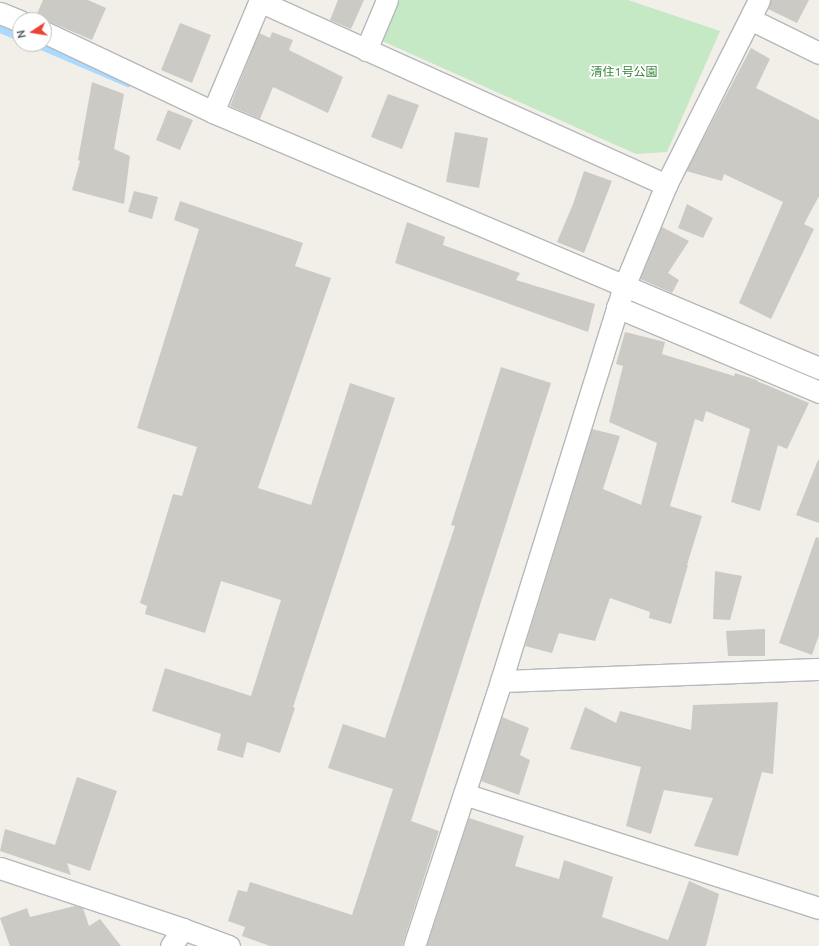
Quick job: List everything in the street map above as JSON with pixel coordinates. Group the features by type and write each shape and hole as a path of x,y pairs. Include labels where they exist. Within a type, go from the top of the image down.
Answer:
{"street":[{"path":"366,50 387,0"},
{"path":"414,946 501,682 625,284 666,185 759,0"},
{"path":"214,112 259,1 666,185"},
{"path":"750,20 819,54"},
{"path":"52,36 214,112 625,284 819,368"},
{"path":"617,306 819,392"},
{"path":"501,682 819,669"},
{"path":"464,794 819,908"},
{"path":"0,868 177,938 229,946"}],"green space":[{"name":"清住1号公園","path":"397,0 628,0 720,31 667,152 636,154 380,40"}],"building":[{"path":"43,0 88,0 106,8 92,40 52,23 52,12 38,12"},
{"path":"338,0 364,0 351,29 330,20"},
{"path":"771,0 809,0 797,23 768,9"},
{"path":"180,23 211,35 192,83 161,70"},
{"path":"272,32 293,40 289,50 343,77 328,113 273,87 260,119 230,106 259,33 270,38"},
{"path":"751,48 770,59 756,88 819,120 819,196 804,224 814,229 771,319 739,303 783,202 724,174 722,181 686,171"},
{"path":"92,82 124,94 114,149 130,156 124,204 72,190 80,161 78,160"},
{"path":"388,94 419,105 402,149 371,137"},
{"path":"168,110 193,120 180,150 156,140"},
{"path":"455,132 488,138 479,188 446,182"},
{"path":"584,171 612,181 584,253 557,242 573,204"},
{"path":"134,191 158,197 152,219 128,212"},
{"path":"180,201 303,243 295,266 331,278 258,488 311,505 350,383 395,398 293,707 295,708 280,753 247,742 243,758 217,750 221,734 152,711 165,668 251,696 281,600 221,581 205,633 145,614 147,606 140,603 173,494 182,496 197,447 137,428 199,229 174,220"},
{"path":"687,204 713,218 703,238 678,228"},
{"path":"407,222 445,237 443,245 520,273 516,280 595,304 588,332 395,263"},
{"path":"662,227 689,241 668,273 679,280 672,293 640,279"},
{"path":"625,332 665,342 662,354 734,376 735,373 757,380 809,403 787,449 778,445 760,511 731,502 750,429 706,411 703,422 695,419 670,506 702,516 671,624 649,618 650,612 610,598 595,641 559,633 552,653 525,646 592,429 620,436 603,489 641,505 657,443 609,422 623,366 616,364"},
{"path":"501,367 551,383 411,821 439,831 402,946 270,946 242,936 245,927 228,921 238,890 247,892 250,882 352,915 393,789 328,768 343,724 385,738 455,526 451,525"},
{"path":"819,460 819,523 796,515"},
{"path":"816,537 819,538 819,635 812,655 779,643"},
{"path":"715,571 742,576 730,620 713,619"},
{"path":"765,629 765,656 728,656 726,631"},
{"path":"778,702 773,774 762,772 738,856 694,846 713,798 664,790 651,834 626,826 641,767 570,749 585,707 616,723 620,711 691,730 693,705"},
{"path":"502,717 529,728 520,755 530,760 519,795 481,781"},
{"path":"77,777 117,791 90,871 67,863 71,875 0,851 5,829 55,845"},
{"path":"469,818 524,836 515,866 559,879 564,860 613,877 602,917 668,940 689,881 719,894 706,946 427,946"},
{"path":"75,906 83,908 89,926 100,919 121,946 10,946 0,918 27,908 30,917"}],"waterway":[{"path":"0,29 12,34"},
{"path":"52,50 128,83"}]}
